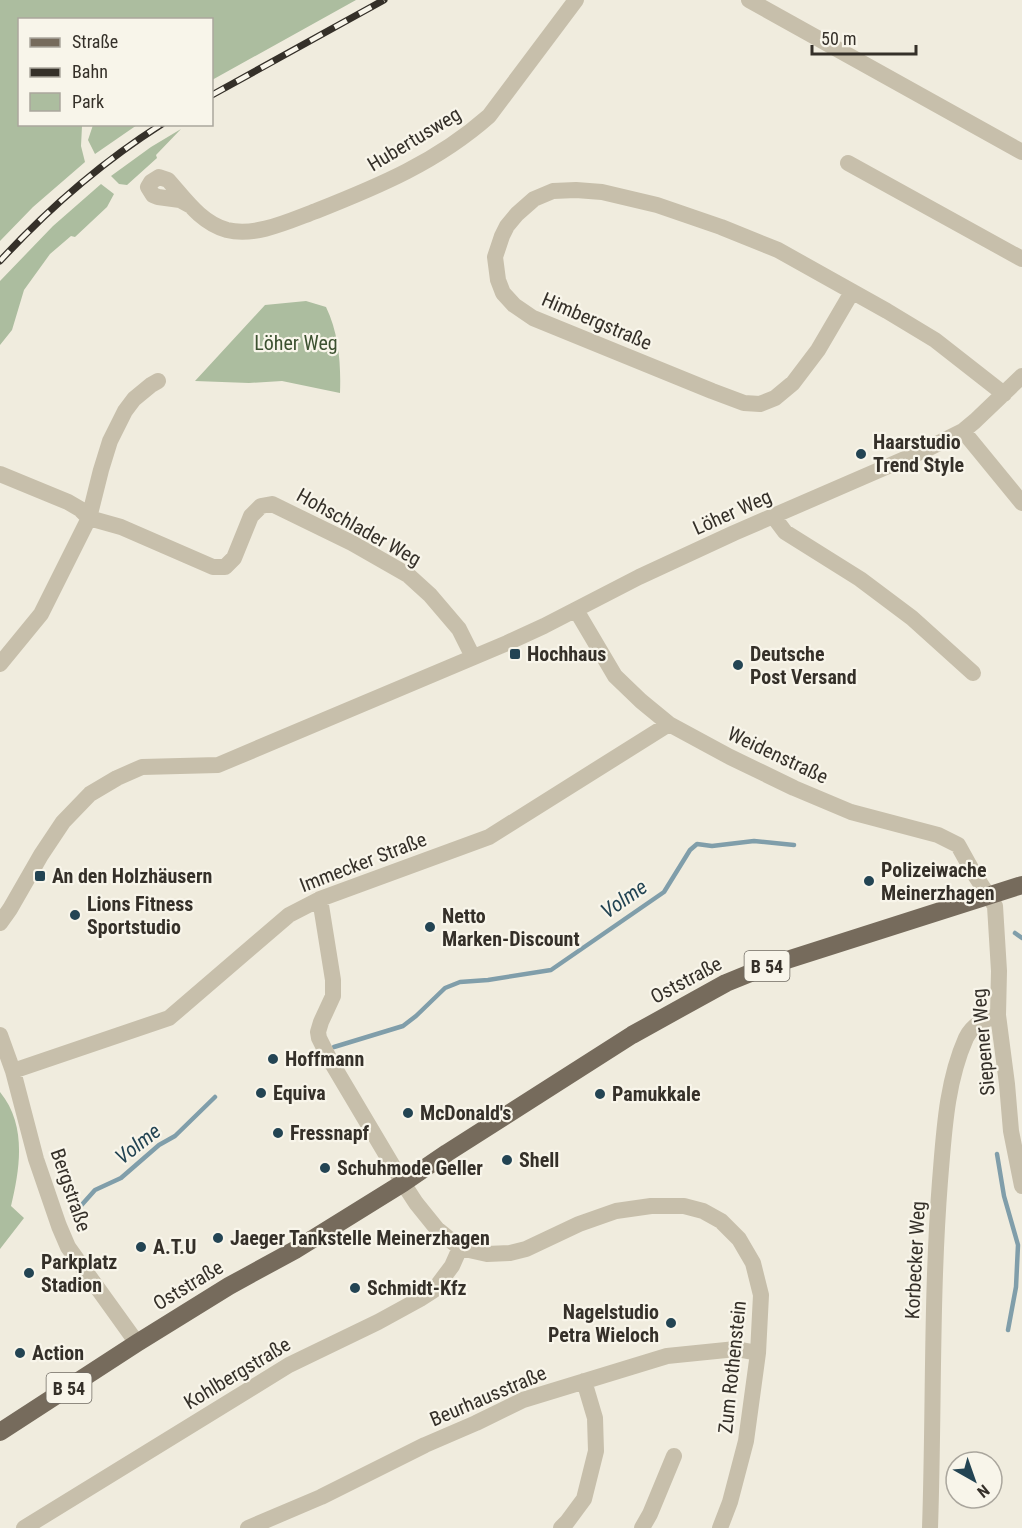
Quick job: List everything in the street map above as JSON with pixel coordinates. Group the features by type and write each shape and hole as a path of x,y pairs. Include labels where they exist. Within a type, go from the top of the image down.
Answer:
{"main road":[{"name":"Oststraße","path":"0,1432 229,1286 295,1250 403,1183 632,1035 726,983 765,967 1022,885"}],"street":[{"name":"Hubertusweg","path":"191,206 213,225 228,230 252,231 291,220 370,190 406,173 476,128 489,116 576,0"},
{"path":"749,0 1022,152"},
{"path":"848,163 1022,259"},
{"name":"Himbergstraße","path":"852,292 818,350 793,383 775,399 760,404 744,403 677,378 533,318 514,305 503,293 498,280 495,257 507,226 517,214 534,200 554,191 602,192 657,205 778,250 887,311 934,340 1004,394"},
{"name":"Löher Weg","path":"0,924 63,822 90,794 117,778 142,767 218,765 544,626 639,577 923,451 963,431 1022,375"},
{"path":"0,664 41,614 90,518 110,441 125,411 134,399 158,381"},
{"path":"963,431 1022,503"},
{"name":"Hohschlader Weg","path":"0,474 69,502 90,518 121,527 213,567 225,567 234,558 251,516 261,506 272,504 352,543 408,575 430,594 459,629 473,657"},
{"path":"773,516 785,532 860,579 912,618 973,673"},
{"name":"Weidenstraße","path":"576,610 615,676 640,701 669,724 794,788 851,812 938,835 958,845 988,895"},
{"name":"Immecker Straße","path":"13,1071 169,1018 290,915 320,899 489,837 669,724"},
{"name":"Siepener Weg","path":"988,895 995,906 998,1015 1011,1131 1022,1186"},
{"path":"320,899 332,970 333,996 321,1022 319,1038 403,1183"},
{"name":"Korbecker Weg","path":"930,1528 933,1294 946,1120 952,1081 967,1038 980,1022 998,1015"},
{"name":"Bergstraße","path":"0,1035 13,1071 36,1159 68,1247 137,1343"},
{"name":"Zum Rothenstein","path":"403,1183 437,1229 460,1248 487,1254 510,1253 526,1249 579,1224 616,1212 651,1206 684,1206 703,1211 720,1221 740,1239 753,1263 761,1295 758,1353 746,1441 730,1502 720,1528"},
{"name":"Kohlbergstraße","path":"24,1528 289,1365 420,1299 434,1290 452,1266 460,1248"},
{"name":"Beurhausstraße","path":"248,1528 321,1497 425,1445 523,1400 667,1356 736,1349 758,1353"},
{"path":"561,1528 584,1498 596,1451 596,1418 584,1381"},
{"path":"642,1528 674,1456"}],"green space":[{"path":"0,0 356,0 213,79 213,18 18,18 18,126 82,126 81,146 85,162 33,207 0,241"},
{"path":"92,126 136,126 95,154 88,140"},
{"path":"181,129 156,155 157,158 127,185 119,184 111,176 151,147"},
{"path":"101,184 114,194 107,207 75,237 71,236 50,254 24,290 12,330 0,345 0,281 53,226"},
{"name":"Löher Weg","path":"306,301 326,307 330,317 338,349 340,393 282,381 249,383 195,381 265,305"},
{"path":"0,1092 9,1105 18,1133 19,1162 11,1206 24,1218 0,1249"}],"waterway":[{"name":"Volme","path":"334,1047 403,1026 445,988 460,982 551,970 664,892 690,850 697,844 712,846 754,841 794,845"},
{"name":"Volme","path":"1015,933 1022,938"},
{"name":"Volme","path":"78,1209 95,1190 121,1178 159,1145 175,1136 215,1097"},
{"path":"997,1154 1004,1196 1018,1245 1016,1287 1008,1330"}],"railway":[{"path":"213,94 384,0"},
{"path":"0,261 76,187 159,126"}],"place":[{"name":"Haarstudio Trend Style","path":"861,454"},
{"name":"Hochhaus","path":"515,654"},
{"name":"Deutsche Post Versand","path":"738,665"},
{"name":"An den Holzhäusern","path":"40,876"},
{"name":"Polizeiwache Meinerzhagen","path":"869,881"},
{"name":"Lions Fitness Sportstudio","path":"75,915"},
{"name":"Netto Marken-Discount","path":"430,927"},
{"name":"Hoffmann","path":"273,1059"},
{"name":"Equiva","path":"261,1093"},
{"name":"Pamukkale","path":"600,1094"},
{"name":"McDonald's","path":"408,1113"},
{"name":"Fressnapf","path":"278,1133"},
{"name":"Shell","path":"507,1160"},
{"name":"Schuhmode Geller","path":"325,1168"},
{"name":"Jaeger Tankstelle Meinerzhagen","path":"218,1238"},
{"name":"A.T.U","path":"141,1247"},
{"name":"Parkplatz Stadion","path":"29,1273"},
{"name":"Schmidt-Kfz","path":"355,1288"},
{"name":"Nagelstudio Petra Wieloch","path":"671,1323"},
{"name":"Action","path":"20,1353"}]}
